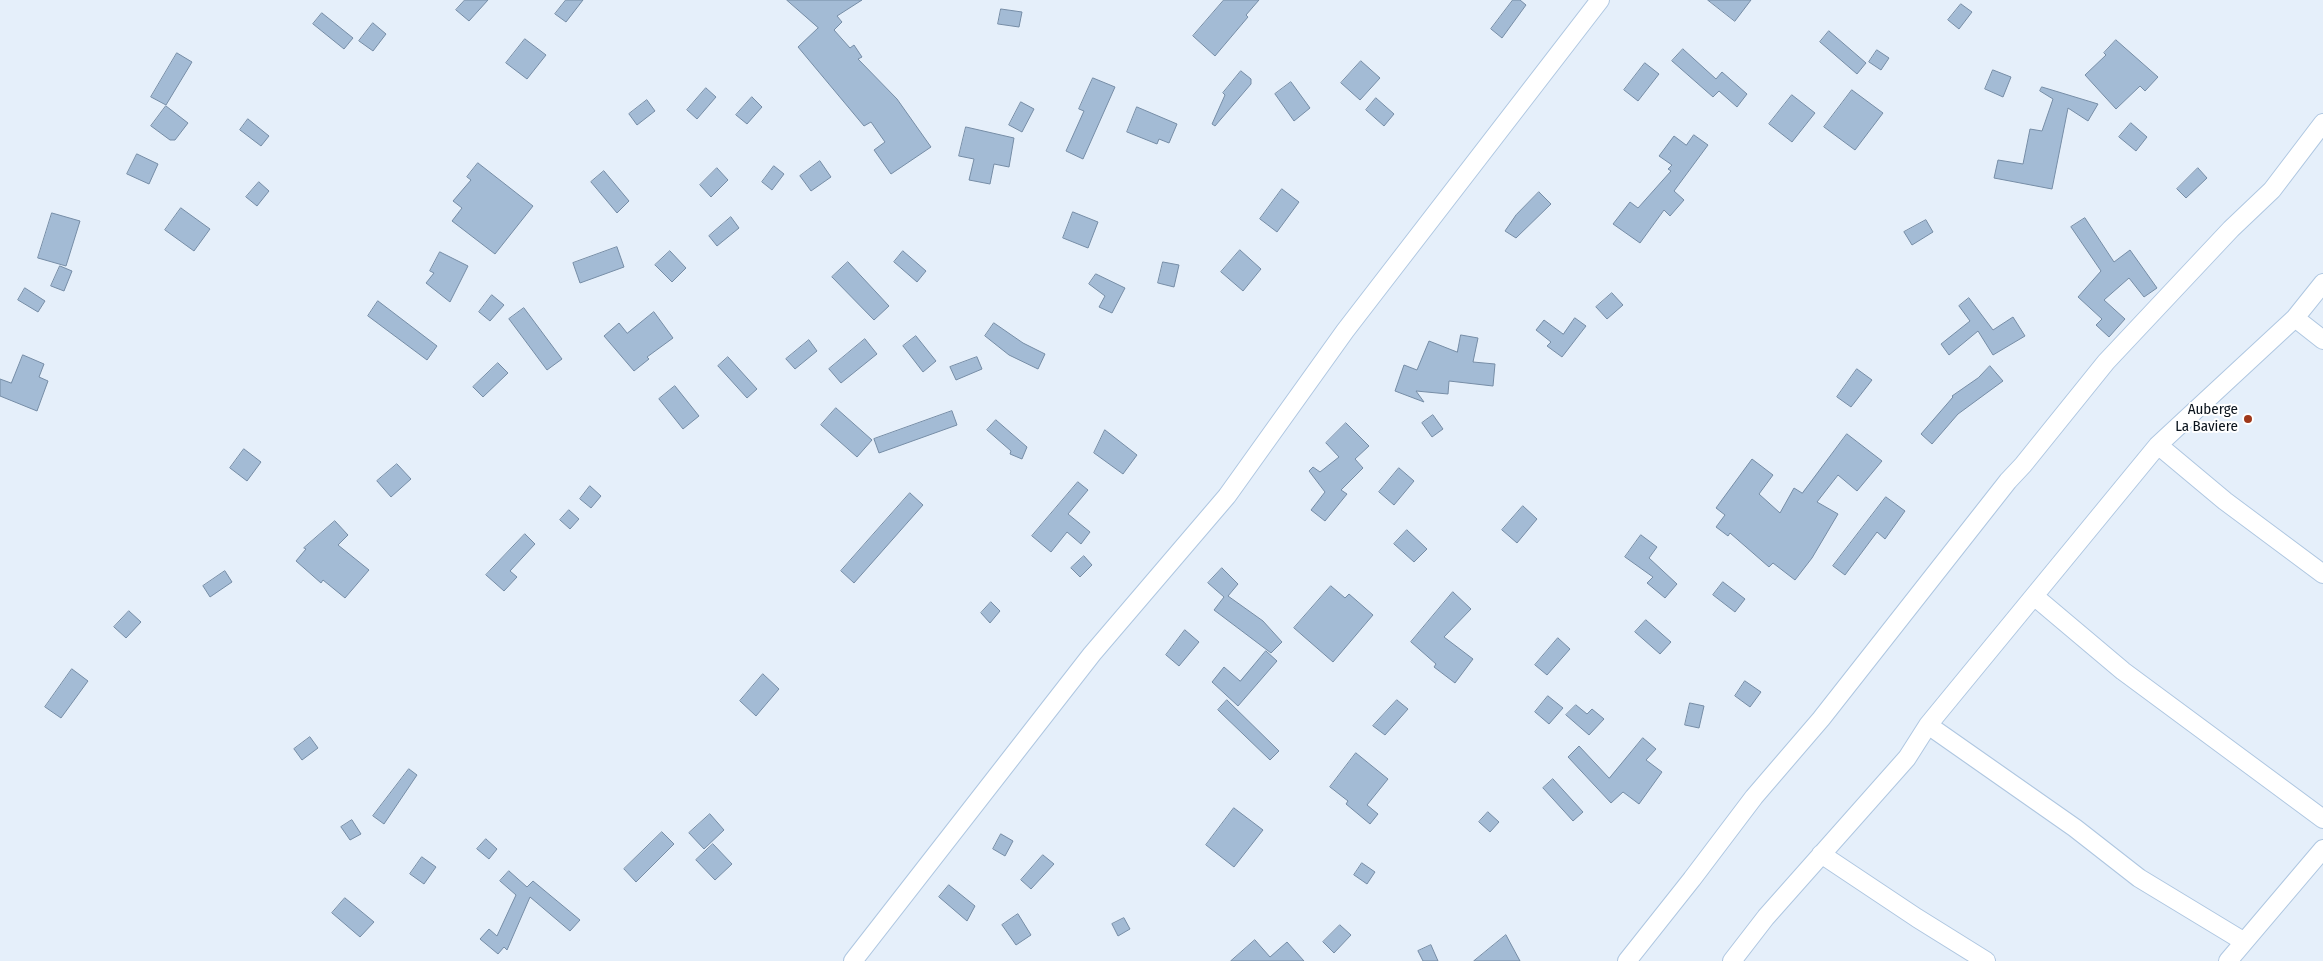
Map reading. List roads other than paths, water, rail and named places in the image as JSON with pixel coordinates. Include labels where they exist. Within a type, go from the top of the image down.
[{"type":"street","points":[[853,961],[1092,654],[1227,496],[1345,331],[1600,0]]},
{"type":"street","points":[[1626,961],[1692,879],[1754,797],[1821,719],[2002,488],[2023,465],[2106,362],[2231,229],[2272,190],[2323,123]]},
{"type":"street","points":[[1732,961],[1766,917],[1907,758],[1928,724],[2158,445],[2295,318],[2323,283]]},
{"type":"street","points":[[2295,318],[2323,340]]},
{"type":"street","points":[[2158,445],[2225,501],[2323,574]]},
{"type":"street","points":[[2034,596],[2123,671],[2323,820]]},
{"type":"street","points":[[1928,724],[2075,828],[2139,878],[2243,941]]},
{"type":"street","points":[[2228,961],[2323,848]]},
{"type":"street","points":[[1821,854],[1986,961]]},
{"type":"place","name":"Auberge La Baviere","points":[[2248,419]]}]
